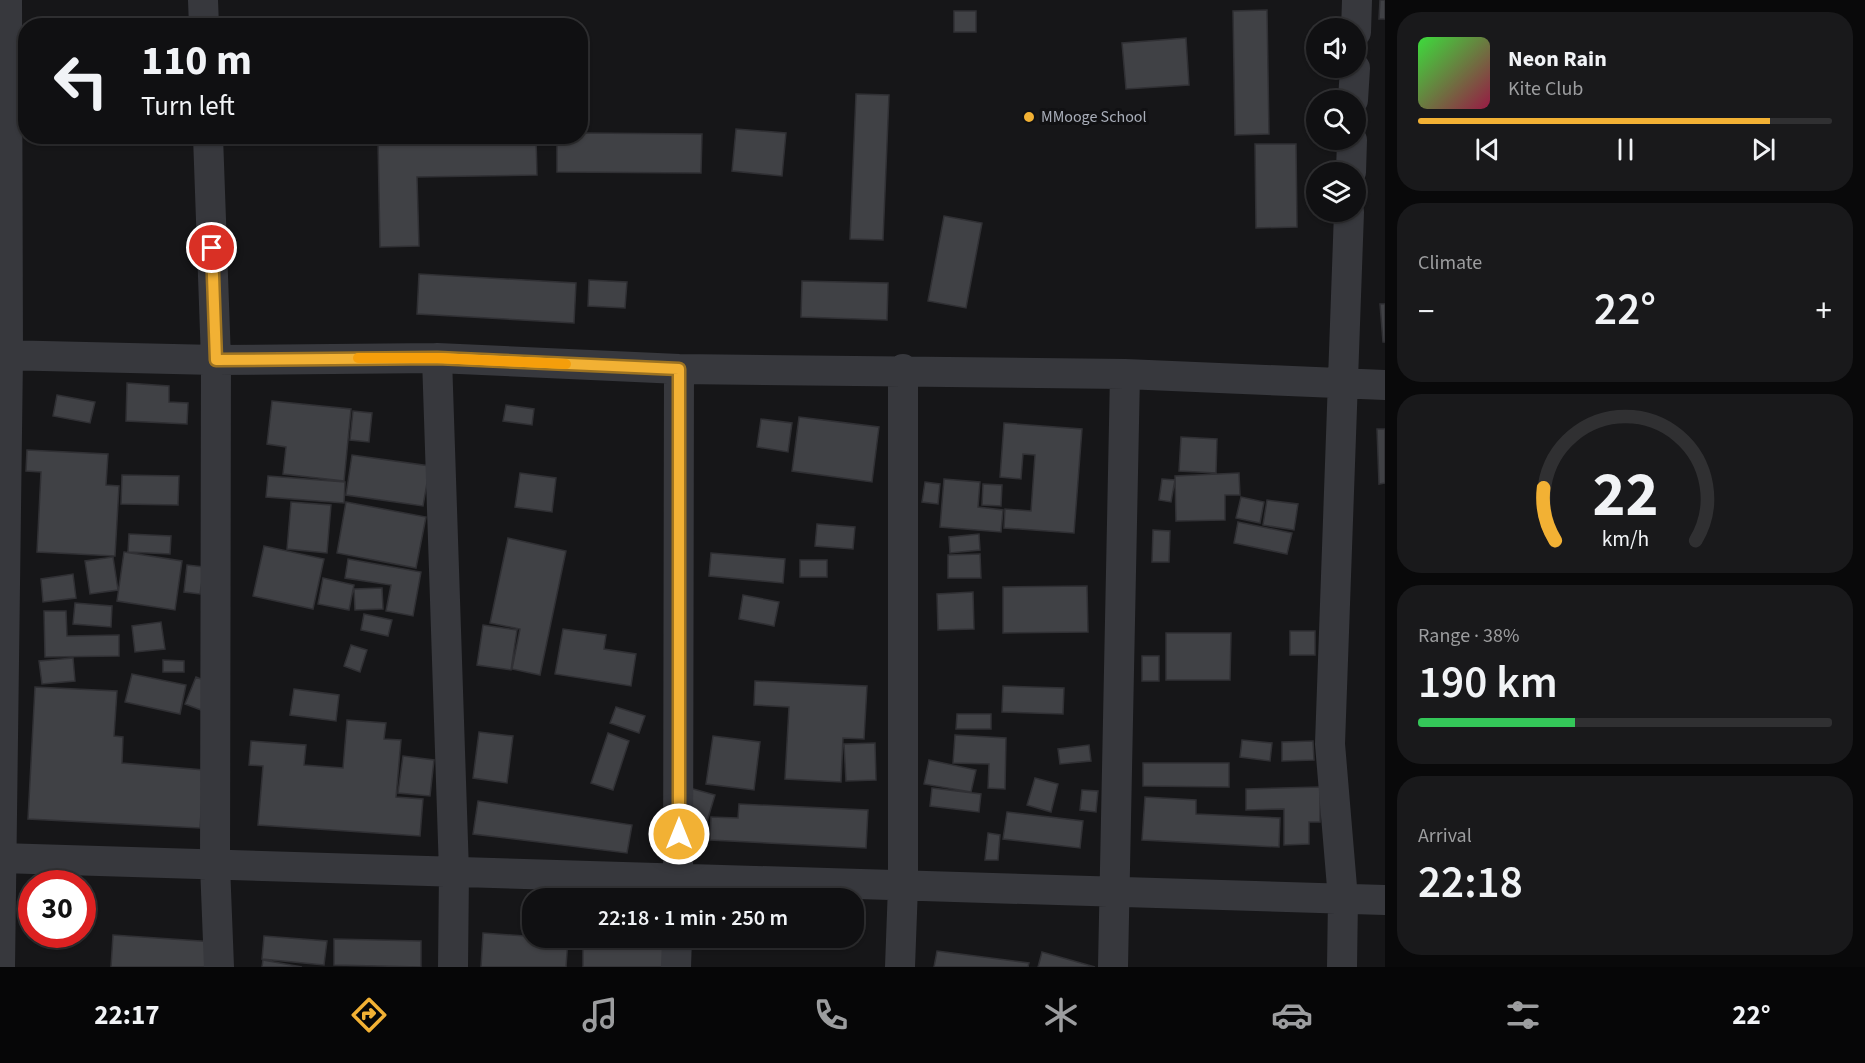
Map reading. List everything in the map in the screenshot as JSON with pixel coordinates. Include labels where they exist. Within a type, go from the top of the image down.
[{"type":"street","points":[[0,967],[7,0]]},
{"type":"street","points":[[203,0],[204,18]]},
{"type":"street","points":[[1356,0],[1356,18]]},
{"type":"street","points":[[208,144],[216,360],[215,865],[219,967]]},
{"type":"street","points":[[1342,967],[1343,899],[1330,744],[1349,222]]},
{"type":"street","points":[[4,355],[216,360],[437,358],[679,369],[903,369],[1125,374],[1343,381],[1385,385]]},
{"type":"street","points":[[437,358],[454,872],[453,967]]},
{"type":"street","points":[[679,369],[679,888]]},
{"type":"street","points":[[900,967],[903,886],[903,369]]},
{"type":"street","points":[[1113,967],[1125,374]]},
{"type":"street","points":[[1,858],[454,872],[666,888]]},
{"type":"street","points":[[754,888],[903,886],[1385,900]]},
{"type":"street","points":[[676,967],[677,948]]},
{"type":"building","points":[[1380,0],[1385,0],[1385,19],[1379,19]]},
{"type":"building","points":[[1267,10],[1269,134],[1235,135],[1233,11]]},
{"type":"building","points":[[954,11],[976,11],[976,32],[954,32]]},
{"type":"building","points":[[1186,38],[1189,85],[1126,89],[1122,43]]},
{"type":"building","points":[[856,94],[889,95],[883,240],[850,239]]},
{"type":"building","points":[[736,129],[786,133],[782,176],[732,171]]},
{"type":"building","points":[[588,133],[702,134],[701,173],[557,172],[557,144],[588,144]]},
{"type":"building","points":[[378,144],[536,144],[537,175],[417,177],[419,246],[380,247]]},
{"type":"building","points":[[1255,144],[1296,144],[1297,227],[1256,228]]},
{"type":"building","points":[[944,216],[982,223],[966,308],[928,301]]},
{"type":"building","points":[[419,274],[576,283],[574,323],[417,314]]},
{"type":"building","points":[[589,280],[627,282],[625,308],[588,306]]},
{"type":"building","points":[[802,281],[888,283],[887,320],[801,317]]},
{"type":"building","points":[[1380,304],[1385,304],[1385,342],[1383,342]]},
{"type":"building","points":[[127,383],[169,386],[169,402],[188,403],[187,424],[126,421]]},
{"type":"building","points":[[57,395],[95,402],[90,423],[53,416]]},
{"type":"building","points":[[272,401],[351,409],[344,481],[283,474],[286,447],[267,444]]},
{"type":"building","points":[[506,405],[534,409],[532,425],[503,421]]},
{"type":"building","points":[[353,411],[372,413],[369,442],[350,440]]},
{"type":"building","points":[[799,417],[879,427],[872,482],[792,471]]},
{"type":"building","points":[[761,419],[792,423],[788,452],[757,447]]},
{"type":"building","points":[[1004,423],[1082,429],[1074,533],[1004,528],[1005,509],[1031,511],[1035,455],[1023,454],[1021,479],[1000,477]]},
{"type":"building","points":[[1377,429],[1385,429],[1385,483],[1379,484]]},
{"type":"building","points":[[1181,437],[1217,439],[1216,473],[1179,471]]},
{"type":"building","points":[[27,450],[108,454],[106,485],[119,486],[115,556],[37,552],[41,472],[26,471]]},
{"type":"building","points":[[352,455],[430,466],[423,506],[346,495]]},
{"type":"building","points":[[520,473],[556,478],[552,512],[515,507]]},
{"type":"building","points":[[1239,473],[1240,495],[1225,495],[1225,520],[1176,521],[1175,476]]},
{"type":"building","points":[[122,475],[179,476],[178,505],[121,504]]},
{"type":"building","points":[[268,476],[345,482],[344,503],[266,497]]},
{"type":"building","points":[[944,479],[980,482],[978,507],[1003,510],[1001,532],[940,527]]},
{"type":"building","points":[[1162,479],[1175,480],[1171,502],[1159,500]]},
{"type":"building","points":[[925,482],[940,484],[938,504],[922,502]]},
{"type":"building","points":[[983,484],[1002,485],[1001,506],[982,505]]},
{"type":"building","points":[[1241,497],[1264,502],[1260,523],[1236,518]]},
{"type":"building","points":[[1267,500],[1298,504],[1294,530],[1263,525]]},
{"type":"building","points":[[291,502],[331,505],[327,553],[287,549]]},
{"type":"building","points":[[346,502],[426,517],[416,568],[337,553]]},
{"type":"building","points":[[1238,522],[1292,533],[1287,554],[1234,543]]},
{"type":"building","points":[[817,524],[855,527],[853,549],[815,546]]},
{"type":"building","points":[[1153,530],[1170,531],[1169,562],[1152,562]]},
{"type":"building","points":[[129,534],[171,536],[170,554],[128,552]]},
{"type":"building","points":[[979,534],[980,550],[950,553],[949,537]]},
{"type":"building","points":[[508,538],[566,551],[540,675],[512,669],[520,629],[490,623]]},
{"type":"building","points":[[264,546],[324,559],[313,609],[253,596]]},
{"type":"building","points":[[124,552],[182,561],[175,610],[117,601]]},
{"type":"building","points":[[711,553],[785,559],[783,583],[709,576]]},
{"type":"building","points":[[980,554],[981,578],[948,578],[948,555]]},
{"type":"building","points":[[113,557],[118,590],[90,594],[85,561]]},
{"type":"building","points":[[348,559],[421,572],[413,616],[386,611],[391,585],[345,578]]},
{"type":"building","points":[[800,560],[827,560],[827,577],[800,577]]},
{"type":"building","points":[[187,565],[204,567],[200,594],[184,592]]},
{"type":"building","points":[[73,574],[76,598],[43,602],[41,579]]},
{"type":"building","points":[[323,578],[354,585],[349,610],[318,604]]},
{"type":"building","points":[[1087,586],[1088,632],[1003,633],[1003,587]]},
{"type":"building","points":[[382,588],[383,609],[355,610],[354,589]]},
{"type":"building","points":[[973,592],[974,629],[938,630],[937,594]]},
{"type":"building","points":[[743,595],[779,602],[774,626],[739,619]]},
{"type":"building","points":[[75,603],[112,606],[111,627],[73,624]]},
{"type":"building","points":[[44,611],[66,611],[67,636],[119,635],[119,656],[45,657]]},
{"type":"building","points":[[364,614],[392,620],[388,636],[361,630]]},
{"type":"building","points":[[161,622],[165,649],[135,652],[132,626]]},
{"type":"building","points":[[483,625],[517,630],[511,670],[477,665]]},
{"type":"building","points":[[563,629],[606,635],[604,649],[636,654],[631,686],[555,674]]},
{"type":"building","points":[[1290,631],[1315,631],[1315,655],[1290,655]]},
{"type":"building","points":[[1166,633],[1231,633],[1230,680],[1166,680]]},
{"type":"building","points":[[351,645],[367,650],[360,672],[344,666]]},
{"type":"building","points":[[1142,656],[1159,656],[1159,681],[1142,681]]},
{"type":"building","points":[[73,658],[75,681],[42,684],[39,661]]},
{"type":"building","points":[[163,660],[184,661],[184,672],[163,672]]},
{"type":"building","points":[[132,674],[186,685],[180,714],[125,702]]},
{"type":"building","points":[[196,677],[211,683],[201,710],[185,704]]},
{"type":"building","points":[[755,681],[867,686],[864,739],[843,738],[841,782],[785,779],[789,707],[754,705]]},
{"type":"building","points":[[1003,686],[1064,688],[1063,714],[1002,712]]},
{"type":"building","points":[[35,687],[117,691],[114,736],[123,737],[122,763],[204,770],[200,828],[28,819]]},
{"type":"building","points":[[294,689],[339,695],[336,721],[290,715]]},
{"type":"building","points":[[616,707],[645,716],[639,733],[610,723]]},
{"type":"building","points":[[957,714],[991,714],[991,729],[956,729]]},
{"type":"building","points":[[347,720],[386,723],[384,739],[401,740],[396,797],[423,799],[420,836],[258,825],[263,766],[249,765],[251,741],[306,745],[304,765],[343,768]]},
{"type":"building","points":[[479,732],[513,736],[507,783],[473,778]]},
{"type":"building","points":[[608,733],[629,741],[613,790],[591,783]]},
{"type":"building","points":[[955,735],[1006,738],[1005,789],[988,788],[989,764],[953,763]]},
{"type":"building","points":[[713,736],[760,742],[754,790],[706,784]]},
{"type":"building","points":[[1242,740],[1272,743],[1270,761],[1240,757]]},
{"type":"building","points":[[1313,741],[1314,760],[1282,761],[1282,742]]},
{"type":"building","points":[[875,743],[876,780],[846,781],[844,744]]},
{"type":"building","points":[[1089,745],[1091,761],[1060,764],[1058,749]]},
{"type":"building","points":[[403,756],[434,760],[430,796],[398,793]]},
{"type":"building","points":[[929,760],[976,770],[971,792],[924,784]]},
{"type":"building","points":[[1143,763],[1229,763],[1229,787],[1143,786]]},
{"type":"building","points":[[1035,778],[1058,784],[1051,812],[1027,805]]},
{"type":"building","points":[[686,787],[715,795],[705,828],[677,820]]},
{"type":"building","points":[[1320,787],[1320,822],[1309,822],[1309,844],[1284,845],[1284,809],[1246,810],[1246,789]]},
{"type":"building","points":[[932,788],[981,794],[979,812],[930,806]]},
{"type":"building","points":[[1082,790],[1098,791],[1096,812],[1080,810]]},
{"type":"building","points":[[1145,797],[1196,800],[1196,814],[1280,818],[1279,847],[1142,840]]},
{"type":"building","points":[[478,801],[632,825],[627,853],[473,834]]},
{"type":"building","points":[[739,804],[868,810],[866,848],[710,840],[711,817],[738,818]]},
{"type":"building","points":[[1007,812],[1083,821],[1080,848],[1003,839]]},
{"type":"building","points":[[988,833],[1000,835],[998,860],[985,860]]},
{"type":"building","points":[[483,933],[522,936],[522,948],[567,948],[566,967],[481,967]]},
{"type":"building","points":[[113,935],[215,942],[214,967],[111,967]]},
{"type":"building","points":[[264,936],[327,941],[324,965],[262,959]]},
{"type":"building","points":[[334,939],[421,941],[421,967],[334,965]]},
{"type":"building","points":[[583,948],[673,948],[673,967],[583,967]]},
{"type":"building","points":[[937,951],[1029,963],[1028,967],[934,967]]},
{"type":"building","points":[[1042,952],[1095,967],[1038,967]]},
{"type":"building","points":[[263,960],[302,967],[262,967]]},
{"type":"slow traffic","points":[[358,358],[437,358],[566,364]]},
{"type":"place","name":"MMooge School","points":[[1029,117]]},
{"type":"route","points":[[212,248],[216,360],[437,358],[679,369],[679,834]]}]
